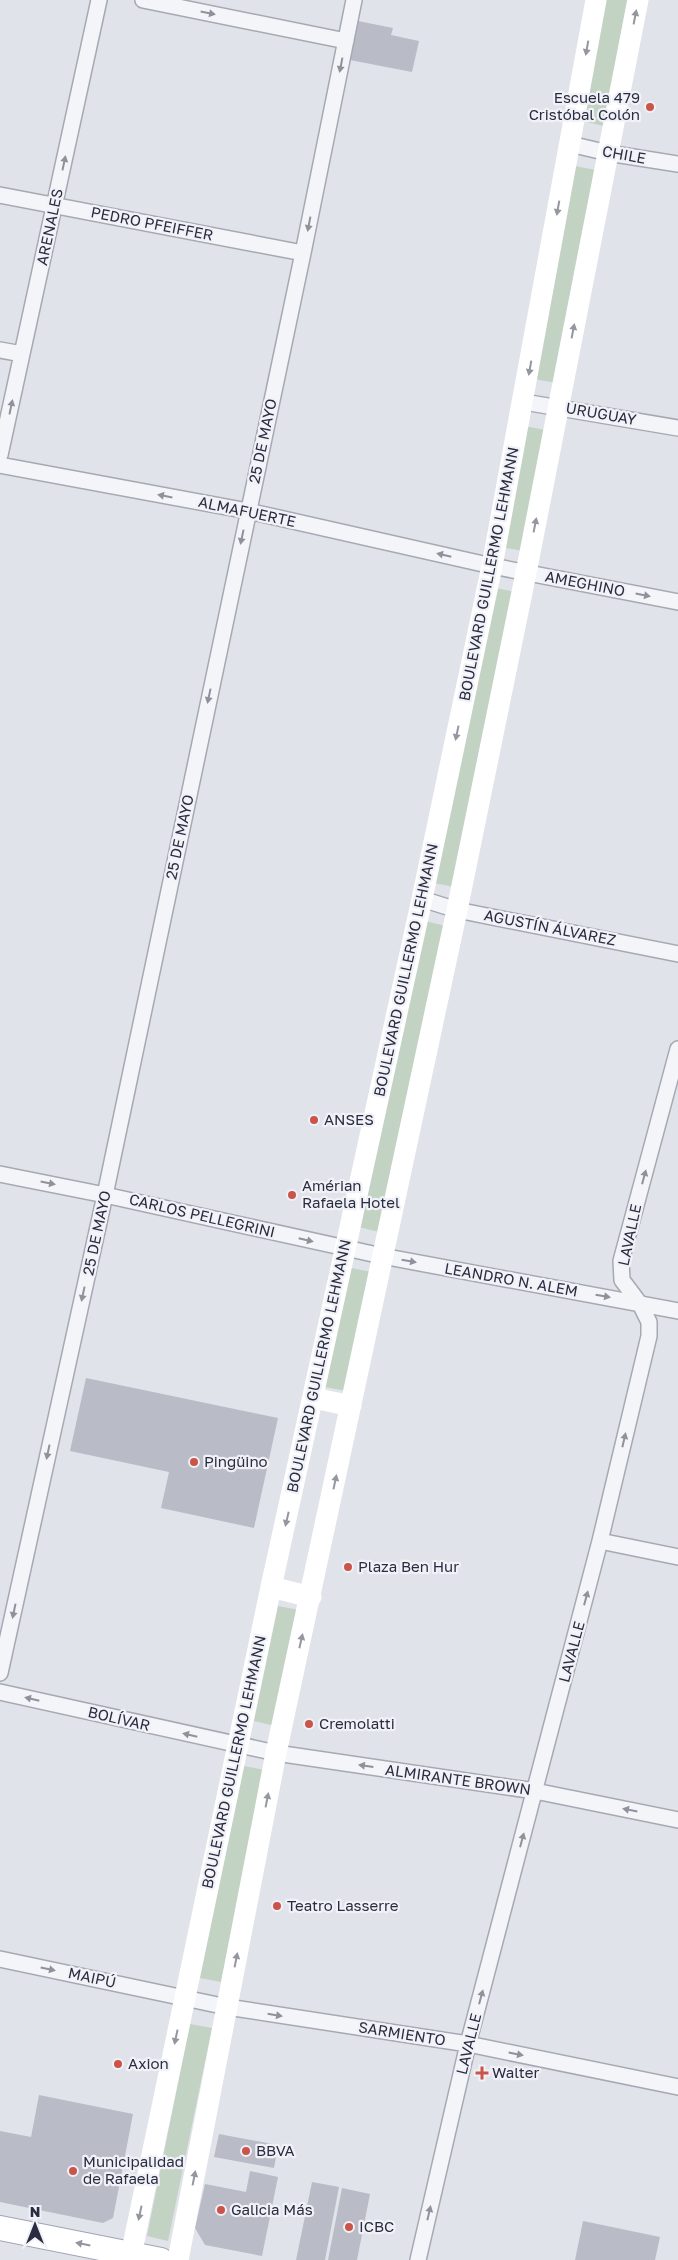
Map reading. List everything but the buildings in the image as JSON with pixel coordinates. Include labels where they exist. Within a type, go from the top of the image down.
[{"type":"main road","name":"BOULEVARD GUILLERMO LEHMANN","points":[[130,2257],[271,1587],[314,1398],[344,1248],[422,899],[492,566],[524,402],[596,0]]},
{"type":"main road","points":[[178,2260],[276,1753],[457,910],[526,573],[638,0]]},
{"type":"main road","points":[[314,1398],[351,1406]]},
{"type":"main road","points":[[271,1587],[311,1597]]},
{"type":"main road","points":[[0,2228],[130,2257],[161,2260]]},
{"type":"street","name":"ARENALES","points":[[0,455],[99,0]]},
{"type":"street","points":[[144,0],[346,41]]},
{"type":"street","name":"25 DE MAYO","points":[[0,1673],[105,1195],[303,253],[354,0]]},
{"type":"street","name":"CHILE","points":[[570,144],[608,153],[678,164]]},
{"type":"street","name":"PEDRO PFEIFFER","points":[[0,195],[303,253]]},
{"type":"street","points":[[0,350],[22,354]]},
{"type":"street","name":"URUGUAY","points":[[524,402],[678,428]]},
{"type":"street","name":"ALMAFUERTE","points":[[0,465],[248,511],[492,566]]},
{"type":"street","name":"AMEGHINO","points":[[492,566],[678,602]]},
{"type":"street","name":"AGUSTÍN ÁLVAREZ","points":[[422,899],[457,910],[678,954]]},
{"type":"street","name":"LAVALLE","points":[[418,2260],[468,2044],[600,1541],[649,1336],[649,1322],[640,1304],[622,1280],[621,1261],[678,1049]]},
{"type":"street","name":"CARLOS PELLEGRINI","points":[[0,1174],[105,1195],[344,1248]]},
{"type":"street","name":"LEANDRO N. ALEM","points":[[344,1248],[678,1311]]},
{"type":"street","points":[[600,1541],[678,1557]]},
{"type":"street","name":"BOLÍVAR","points":[[0,1692],[238,1746]]},
{"type":"street","name":"ALMIRANTE BROWN","points":[[238,1746],[535,1791],[678,1820]]},
{"type":"street","name":"MAIPÚ","points":[[0,1959],[185,1998]]},
{"type":"street","name":"SARMIENTO","points":[[185,1998],[227,2007],[468,2044],[678,2087]]},
{"type":"green space","points":[[605,0],[627,0],[604,126],[582,121]]},
{"type":"green space","points":[[575,166],[596,170],[556,383],[534,379]]},
{"type":"green space","points":[[524,426],[546,430],[523,551],[501,547]]},
{"type":"green space","points":[[495,588],[516,592],[455,887],[433,883]]},
{"type":"green space","points":[[425,921],[446,926],[380,1232],[358,1227]]},
{"type":"green space","points":[[351,1268],[372,1272],[346,1391],[325,1387]]},
{"type":"green space","points":[[278,1606],[299,1610],[275,1726],[254,1721]]},
{"type":"green space","points":[[244,1766],[265,1770],[221,1982],[200,1978]]},
{"type":"green space","points":[[190,2024],[212,2028],[168,2241],[147,2236]]},
{"type":"place","name":"Escuela 479 Cristóbal Colón","points":[[650,107]]},
{"type":"place","name":"ANSES","points":[[314,1120]]},
{"type":"place","name":"Amérian Rafaela Hotel","points":[[292,1195]]},
{"type":"place","name":"Pingüino","points":[[194,1462]]},
{"type":"place","name":"Plaza Ben Hur","points":[[348,1567]]},
{"type":"place","name":"Cremolatti","points":[[309,1724]]},
{"type":"place","name":"Teatro Lasserre","points":[[277,1906]]},
{"type":"place","name":"Axion","points":[[118,2064]]},
{"type":"place","name":"Walter","points":[[482,2073]]},
{"type":"place","name":"BBVA","points":[[246,2151]]},
{"type":"place","name":"Municipalidad de Rafaela","points":[[73,2171]]},
{"type":"place","name":"Galicia Más","points":[[221,2210]]},
{"type":"place","name":"ICBC","points":[[349,2227]]}]
